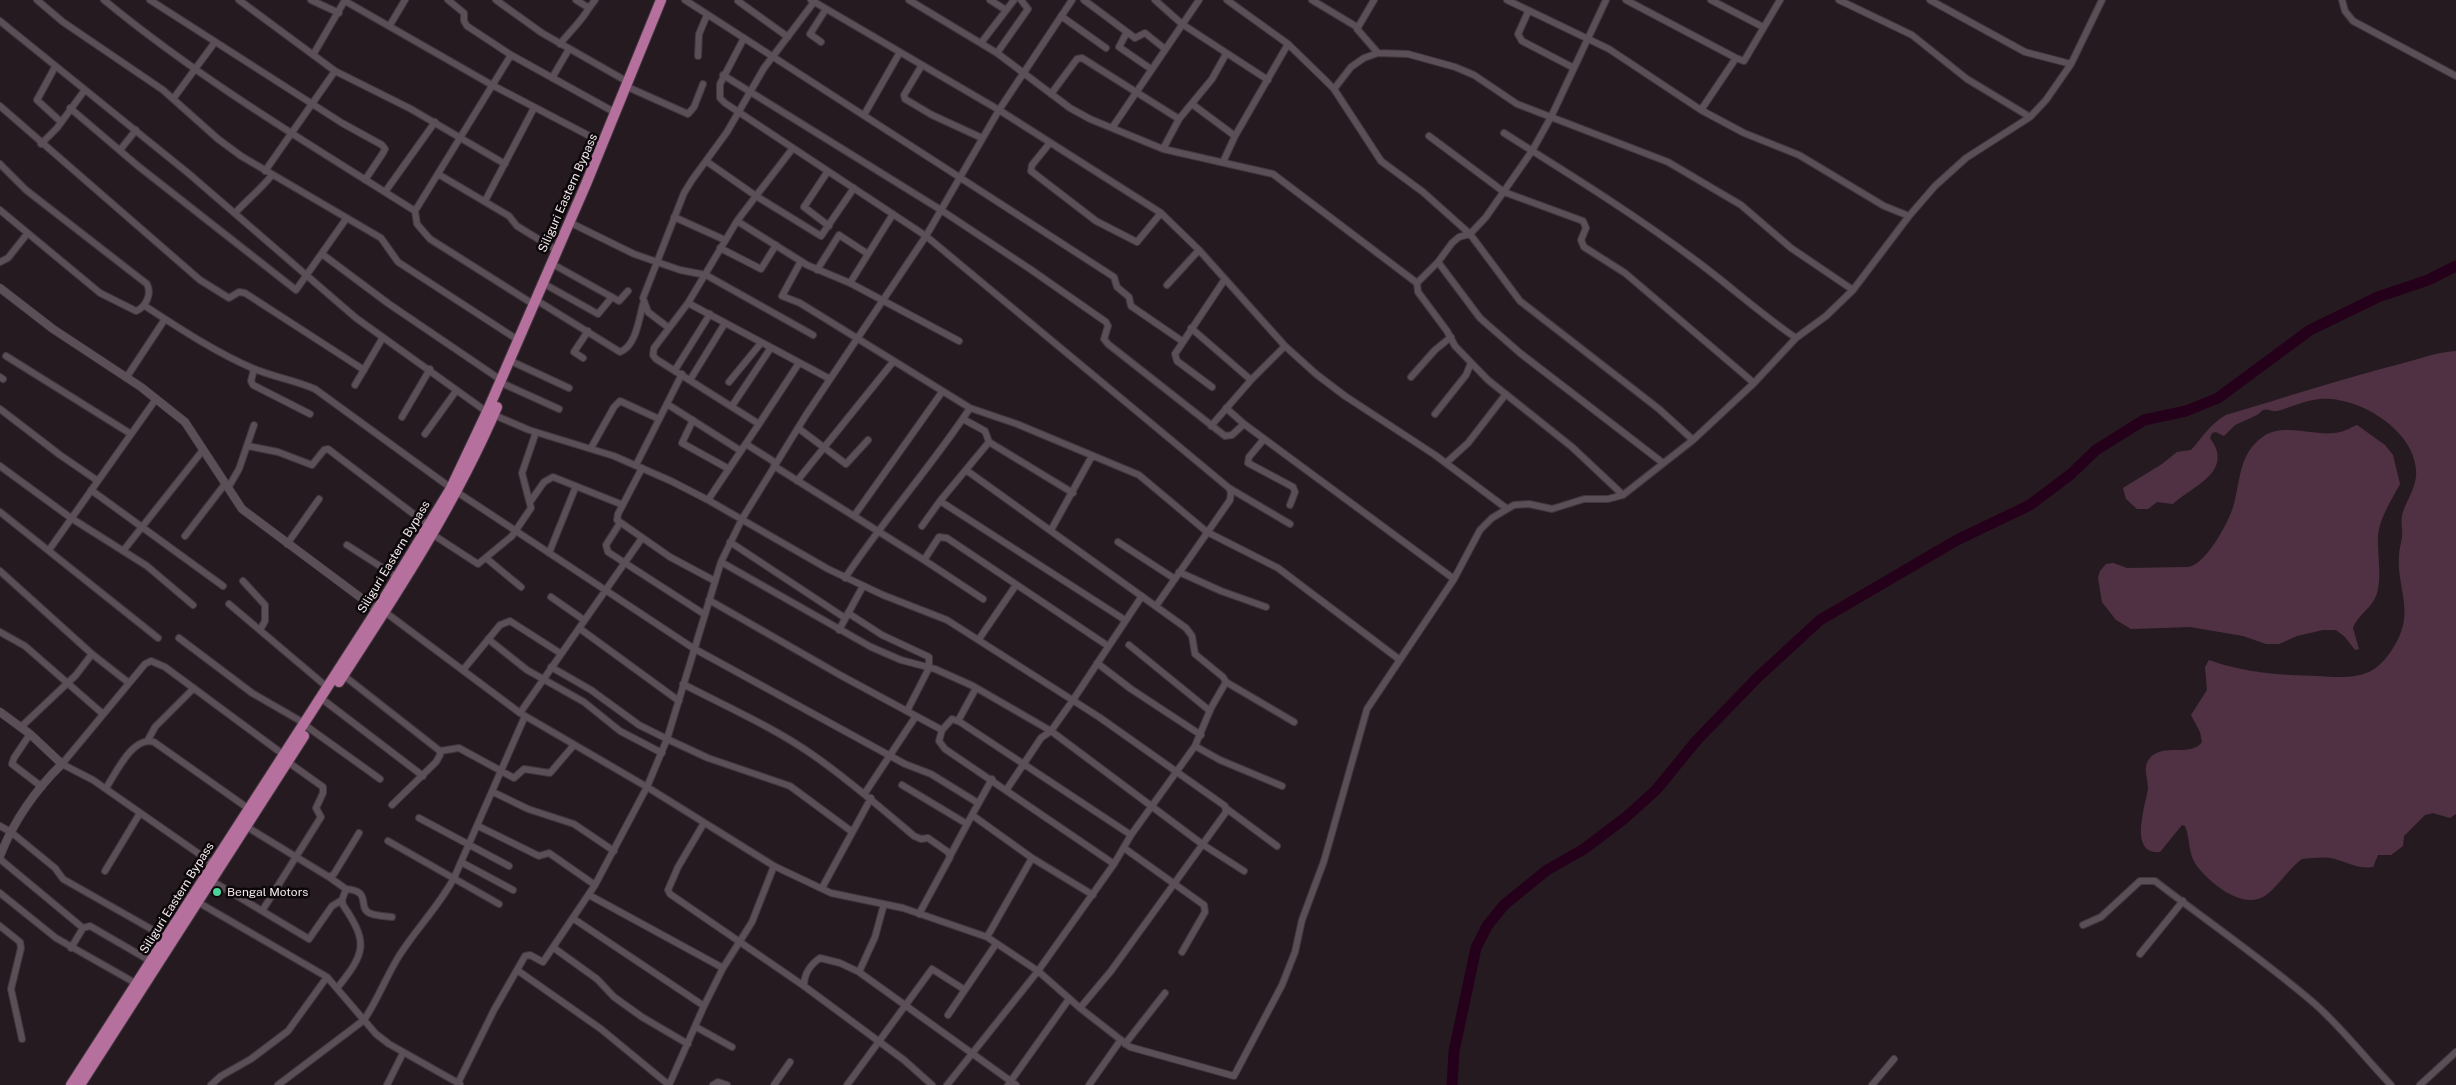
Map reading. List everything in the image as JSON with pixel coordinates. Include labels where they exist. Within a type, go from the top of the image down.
[{"type":"main road","name":"Siliguri Eastern Bypass","points":[[504,382],[516,363],[556,250],[616,113],[630,86],[661,0]]},
{"type":"main road","name":"Siliguri Eastern Bypass","points":[[306,726],[326,702],[344,675],[454,490],[504,382],[518,340],[548,286],[667,0]]},
{"type":"main road","name":"Siliguri Eastern Bypass","points":[[80,1082],[195,900],[247,827],[327,687],[381,612],[397,577],[430,530]]},
{"type":"main road","name":"Siliguri Eastern Bypass","points":[[80,1082],[137,984],[167,938],[195,900],[212,881],[217,867],[249,809],[286,758]]},
{"type":"street","points":[[37,0],[64,22],[143,75],[173,98],[218,139],[265,171],[381,238],[398,262],[518,340]]},
{"type":"street","points":[[104,0],[194,69],[415,211]]},
{"type":"street","points":[[150,0],[312,104],[382,145],[385,149],[366,180]]},
{"type":"street","points":[[239,0],[335,70],[434,122],[505,164]]},
{"type":"street","points":[[311,0],[339,14]]},
{"type":"street","points":[[313,55],[339,14],[345,0],[492,85],[603,143]]},
{"type":"street","points":[[390,25],[405,0]]},
{"type":"street","points":[[448,0],[464,13],[464,22],[467,26],[510,55],[616,113]]},
{"type":"street","points":[[496,0],[560,44],[630,86],[688,114],[694,107],[703,84]]},
{"type":"street","points":[[576,0],[589,8]]},
{"type":"street","points":[[560,44],[572,28],[581,22],[595,0]]},
{"type":"street","points":[[685,0],[1114,277],[1117,287],[1131,300],[1131,306],[1182,341]]},
{"type":"street","points":[[909,0],[997,53],[1051,94],[1090,120],[1163,149],[1267,172],[1278,177],[1417,283],[1418,292],[1451,337],[1455,346],[1506,394],[1572,447],[1623,495]]},
{"type":"street","points":[[990,0],[1006,10]]},
{"type":"street","points":[[980,43],[1014,0]]},
{"type":"street","points":[[997,53],[1028,10],[1021,0]]},
{"type":"street","points":[[339,989],[376,1034],[403,1053],[459,1084],[478,1041],[525,956],[530,955],[543,962],[554,948],[595,885],[647,787],[667,739],[721,562],[742,519],[881,300],[926,236],[1022,72],[1072,0]]},
{"type":"street","points":[[1084,0],[1136,38],[1145,33],[1165,49]]},
{"type":"street","points":[[1155,0],[1182,24],[1268,80]]},
{"type":"street","points":[[1112,128],[1199,0]]},
{"type":"street","points":[[1227,0],[1288,44],[1334,88],[1381,161],[1423,192],[1470,234],[1520,301],[1659,409],[1693,440]]},
{"type":"street","points":[[1312,0],[1357,27],[1359,33],[1378,53]]},
{"type":"street","points":[[1357,27],[1374,0]]},
{"type":"street","points":[[1507,0],[1528,12],[1609,49],[1701,110],[1744,133],[1799,155],[1884,206],[1909,216]]},
{"type":"street","points":[[1417,283],[1438,262],[1452,243],[1470,234],[1486,217],[1532,151],[1551,117],[1606,0]]},
{"type":"street","points":[[1626,0],[1744,61],[1780,0]]},
{"type":"street","points":[[1711,0],[1764,27]]},
{"type":"street","points":[[1839,0],[1912,35],[1967,79],[2030,117]]},
{"type":"street","points":[[1930,0],[2025,52],[2071,64]]},
{"type":"street","points":[[0,288],[53,329],[156,399],[185,422],[242,509],[287,544],[522,714],[647,787],[774,866],[839,894],[903,908],[987,937],[1038,971],[1122,1042],[1143,1053],[1234,1076],[1282,985],[1295,952],[1302,920],[1324,861],[1367,709],[1454,579],[1480,530],[1506,508],[1514,505],[1529,504],[1552,510],[1584,498],[1608,498],[1623,495],[1693,440],[1754,383],[1796,338],[1826,316],[1853,290],[1909,216],[1935,186],[1966,158],[2030,117],[2046,100],[2071,64],[2102,0]]},
{"type":"street","points":[[2342,0],[2345,10],[2353,21],[2456,76]]},
{"type":"street","points":[[738,1],[788,37]]},
{"type":"street","points":[[510,55],[415,211],[417,224],[430,239],[537,304],[588,331],[615,350],[625,350],[632,339],[643,304],[643,293],[674,217],[692,180],[740,111],[749,92],[773,56],[813,1],[999,110],[1161,213],[1199,250],[1285,346],[1345,396],[1446,463],[1506,508]]},
{"type":"street","points":[[821,42],[810,34],[826,9]]},
{"type":"street","points":[[1528,12],[1518,34],[1522,41],[1574,68]]},
{"type":"street","points":[[698,56],[699,34],[707,15]]},
{"type":"street","points":[[1061,16],[1106,48]]},
{"type":"street","points":[[0,21],[136,130],[382,338],[490,414],[536,432],[591,448],[639,467],[708,500],[845,578],[948,620],[1073,700],[1176,770],[1277,846]]},
{"type":"street","points":[[1127,32],[1119,47],[1151,69]]},
{"type":"street","points":[[744,38],[720,84],[720,98],[926,236],[1229,488],[1290,524]]},
{"type":"street","points":[[173,98],[215,42]]},
{"type":"street","points":[[1223,162],[1235,136],[1288,44]]},
{"type":"street","points":[[552,78],[569,49]]},
{"type":"street","points":[[864,114],[900,52]]},
{"type":"street","points":[[1334,88],[1351,67],[1364,58],[1378,53],[1408,54],[1474,74],[1516,104],[1668,162],[1723,193],[1741,205],[1791,248],[1853,290]]},
{"type":"street","points":[[1163,149],[1179,119],[1212,79],[1226,54]]},
{"type":"street","points":[[1051,94],[1080,58],[1179,119]]},
{"type":"street","points":[[1701,110],[1736,58]]},
{"type":"street","points":[[922,65],[904,95],[905,99],[932,116],[982,138]]},
{"type":"street","points":[[55,67],[37,100],[61,122]]},
{"type":"street","points":[[265,171],[335,70]]},
{"type":"street","points":[[724,75],[941,210],[1102,320],[1108,326],[1104,339],[1108,344],[1211,426],[1228,437],[1244,424]]},
{"type":"street","points":[[42,144],[84,90]]},
{"type":"street","points":[[1192,104],[1235,136]]},
{"type":"street","points":[[0,106],[200,280],[230,298],[239,292],[245,293],[364,370]]},
{"type":"street","points":[[70,108],[296,290],[346,219]]},
{"type":"street","points":[[485,201],[534,108]]},
{"type":"street","points":[[385,192],[434,122]]},
{"type":"street","points":[[120,150],[136,130]]},
{"type":"street","points":[[1504,133],[1610,200],[1685,252],[1765,318],[1796,338]]},
{"type":"street","points":[[1429,136],[1504,192],[1583,221],[1586,228],[1581,240],[1584,247],[1625,273],[1754,383]]},
{"type":"street","points":[[1050,144],[1032,165],[1031,171],[1096,221],[1137,242],[1161,213]]},
{"type":"street","points":[[759,424],[656,359],[652,352],[706,276],[720,248],[737,221],[793,148]]},
{"type":"street","points":[[706,161],[817,236],[824,234],[854,188]]},
{"type":"street","points":[[0,164],[33,195],[147,284],[149,292],[145,306],[140,310],[131,310],[100,293],[0,210]]},
{"type":"street","points":[[828,171],[804,207],[829,226]]},
{"type":"street","points":[[438,174],[509,216],[517,226],[556,250]]},
{"type":"street","points":[[235,213],[252,194],[261,189],[272,175]]},
{"type":"street","points":[[850,282],[893,214]]},
{"type":"street","points":[[674,217],[726,240]]},
{"type":"street","points":[[737,221],[817,270],[850,282],[959,341]]},
{"type":"street","points":[[574,225],[608,242],[656,262],[706,276],[813,335]]},
{"type":"street","points":[[0,262],[8,258],[27,234]]},
{"type":"street","points":[[817,270],[839,235],[868,254]]},
{"type":"street","points":[[720,248],[761,269],[776,245]]},
{"type":"street","points":[[1167,285],[1199,250]]},
{"type":"street","points":[[322,254],[389,304],[504,382],[559,409]]},
{"type":"street","points":[[801,261],[782,296],[800,303],[970,408],[1017,424],[1139,475],[1206,532],[1278,568],[1400,660]]},
{"type":"street","points":[[1438,262],[1480,318],[1520,353],[1663,463]]},
{"type":"street","points":[[556,266],[619,301],[628,291]]},
{"type":"street","points":[[1212,387],[1174,358],[1182,341],[1225,279]]},
{"type":"street","points":[[548,286],[598,314],[612,298]]},
{"type":"street","points":[[688,303],[770,349],[830,379]]},
{"type":"street","points":[[643,304],[648,312],[669,328]]},
{"type":"street","points":[[145,306],[254,369],[294,380],[315,389],[454,490],[694,648],[890,756],[913,768],[931,774],[978,803]]},
{"type":"street","points":[[675,370],[710,314]]},
{"type":"street","points":[[126,378],[165,319]]},
{"type":"street","points":[[690,380],[725,323]]},
{"type":"street","points":[[1191,328],[1251,380]]},
{"type":"street","points":[[583,358],[574,352],[588,331]]},
{"type":"street","points":[[1411,378],[1435,350],[1451,337]]},
{"type":"street","points":[[355,385],[382,338]]},
{"type":"street","points":[[729,382],[761,343]]},
{"type":"street","points":[[1211,426],[1251,380],[1285,346]]},
{"type":"street","points":[[732,406],[770,349]]},
{"type":"street","points":[[6,356],[131,434]]},
{"type":"street","points":[[797,480],[893,362]]},
{"type":"street","points":[[516,363],[569,388]]},
{"type":"street","points":[[708,500],[799,363]]},
{"type":"street","points":[[1435,414],[1466,375],[1472,363]]},
{"type":"street","points":[[254,369],[251,381],[253,385],[310,414]]},
{"type":"street","points":[[402,418],[430,370]]},
{"type":"street","points":[[682,374],[617,517],[620,523],[670,557],[715,582]]},
{"type":"street","points":[[425,434],[456,391]]},
{"type":"street","points":[[854,516],[942,392]]},
{"type":"street","points":[[1446,463],[1468,443],[1506,394]]},
{"type":"street","points":[[49,550],[156,399]]},
{"type":"street","points":[[591,448],[614,407],[620,401],[660,420]]},
{"type":"street","points":[[667,404],[741,451]]},
{"type":"street","points":[[0,408],[60,455],[98,481]]},
{"type":"street","points":[[845,578],[877,531],[896,509],[970,408]]},
{"type":"street","points":[[1226,408],[1244,424],[1454,579]]},
{"type":"street","points":[[963,419],[985,431],[990,442],[1073,493]]},
{"type":"street","points":[[693,420],[682,443],[729,468]]},
{"type":"street","points":[[185,536],[240,469],[254,425]]},
{"type":"street","points":[[798,428],[846,464],[868,440]]},
{"type":"street","points":[[248,446],[278,452],[312,465],[324,450],[328,449],[430,530],[475,564],[478,564],[515,531],[530,511],[530,502],[522,473],[536,432]]},
{"type":"street","points":[[1264,439],[1249,457],[1248,463],[1293,487],[1295,492],[1290,505]]},
{"type":"street","points":[[922,526],[940,501],[990,442]]},
{"type":"street","points":[[746,444],[797,480],[983,599]]},
{"type":"street","points":[[123,551],[203,450]]},
{"type":"street","points":[[1051,530],[1092,456]]},
{"type":"street","points":[[0,466],[71,518],[166,581],[193,605]]},
{"type":"street","points":[[966,470],[1190,632],[1195,654],[1223,677],[1226,682],[1294,722]]},
{"type":"street","points":[[530,502],[548,478],[557,477],[623,505]]},
{"type":"street","points":[[549,553],[576,486]]},
{"type":"street","points":[[1156,606],[1230,500],[1231,492],[1229,488]]},
{"type":"street","points":[[90,490],[223,586]]},
{"type":"street","points":[[287,544],[320,500]]},
{"type":"street","points":[[940,501],[1125,620]]},
{"type":"street","points":[[0,512],[158,638]]},
{"type":"street","points":[[620,523],[605,549],[704,614]]},
{"type":"street","points":[[924,560],[939,537],[942,536],[1108,646]]},
{"type":"street","points":[[278,1085],[364,1020],[399,956],[445,895],[454,878],[493,792],[522,714],[560,652],[642,538]]},
{"type":"street","points":[[730,542],[847,616],[882,635],[927,655],[929,668],[907,711]]},
{"type":"street","points":[[1118,542],[1175,579]]},
{"type":"street","points":[[347,545],[397,577]]},
{"type":"street","points":[[486,558],[521,587]]},
{"type":"street","points":[[721,562],[839,630],[901,660],[929,668],[976,688],[1051,731],[1202,844],[1244,872]]},
{"type":"street","points":[[0,571],[92,654],[129,683]]},
{"type":"street","points":[[1179,572],[1221,591],[1266,607]]},
{"type":"street","points":[[244,581],[265,605],[265,621],[260,630]]},
{"type":"street","points":[[979,639],[1016,585]]},
{"type":"street","points":[[839,630],[863,586]]},
{"type":"street","points":[[1007,789],[1041,738],[1051,731],[1073,700],[1142,596]]},
{"type":"street","points":[[551,597],[584,620]]},
{"type":"street","points":[[709,600],[942,730]]},
{"type":"street","points":[[229,604],[327,687]]},
{"type":"street","points":[[463,670],[500,625],[510,621],[560,652]]},
{"type":"street","points":[[579,628],[679,701]]},
{"type":"street","points":[[0,632],[25,646],[103,714]]},
{"type":"street","points":[[179,638],[252,693],[306,726],[380,779]]},
{"type":"street","points":[[488,639],[513,660],[584,702],[620,730],[662,753]]},
{"type":"street","points":[[1129,644],[1210,711]]},
{"type":"street","points":[[21,727],[67,683],[92,654]]},
{"type":"street","points":[[84,928],[0,858],[11,832],[42,787],[145,664],[151,661],[165,667],[194,688],[324,789],[316,808],[320,820],[262,911]]},
{"type":"street","points":[[1097,663],[1201,735]]},
{"type":"street","points":[[551,667],[590,690],[639,725],[667,739],[708,758],[790,786],[851,830]]},
{"type":"street","points":[[344,675],[440,751],[459,748],[511,778],[524,769],[550,773],[574,745]]},
{"type":"street","points":[[947,1085],[1038,971],[1093,895],[1131,835],[1201,735],[1210,711],[1226,682]]},
{"type":"street","points":[[683,684],[778,733],[812,754],[868,796],[914,836],[921,839],[930,839],[948,852],[950,856]]},
{"type":"street","points":[[148,740],[155,727],[194,688]]},
{"type":"street","points":[[958,721],[976,688]]},
{"type":"street","points":[[326,702],[422,776]]},
{"type":"street","points":[[0,712],[30,734],[62,764],[106,788],[217,867]]},
{"type":"street","points":[[822,888],[868,796],[890,756],[916,716]]},
{"type":"street","points":[[1114,864],[941,745],[939,741],[942,730],[952,720],[958,721],[1131,835]]},
{"type":"street","points":[[30,734],[12,764],[42,787]]},
{"type":"street","points":[[106,788],[134,749],[142,741],[148,740],[201,773],[249,809]]},
{"type":"street","points":[[1194,746],[1220,760],[1282,786]]},
{"type":"street","points":[[392,805],[439,758],[440,751]]},
{"type":"street","points":[[919,914],[992,779]]},
{"type":"street","points":[[902,785],[967,824]]},
{"type":"street","points":[[493,792],[522,807],[574,824],[614,851]]},
{"type":"street","points":[[1080,1008],[1111,970],[1227,809]]},
{"type":"street","points":[[105,871],[140,813]]},
{"type":"street","points":[[972,815],[1032,858],[1093,895]]},
{"type":"street","points":[[420,818],[509,866]]},
{"type":"street","points":[[704,823],[678,867],[668,890],[672,896],[741,941],[804,986],[881,1042],[932,1085]]},
{"type":"street","points":[[0,826],[11,832],[55,868],[63,879],[167,938]]},
{"type":"street","points":[[478,826],[539,856],[549,853],[595,885]]},
{"type":"street","points":[[247,827],[329,877],[346,890],[363,894],[365,908],[371,914],[392,916]]},
{"type":"street","points":[[329,877],[334,874],[359,833]]},
{"type":"street","points":[[388,841],[499,904]]},
{"type":"street","points":[[1124,848],[1200,902],[1205,908],[1182,952]]},
{"type":"street","points":[[987,937],[1032,858]]},
{"type":"street","points":[[461,862],[513,890]]},
{"type":"street","points":[[517,970],[601,1029],[669,1085],[723,968],[752,922],[774,866]]},
{"type":"street","points":[[2083,925],[2101,917],[2140,881],[2146,879],[2155,881],[2316,1005],[2391,1085]]},
{"type":"street","points":[[212,881],[309,939],[332,906],[342,900],[346,890]]},
{"type":"street","points":[[0,892],[56,938],[137,984]]},
{"type":"street","points":[[589,895],[723,968]]},
{"type":"street","points":[[195,900],[327,977],[352,1005]]},
{"type":"street","points":[[339,989],[360,956],[361,946],[359,936],[342,900]]},
{"type":"street","points":[[2140,954],[2183,901]]},
{"type":"street","points":[[859,972],[875,938],[884,904]]},
{"type":"street","points":[[574,919],[704,1006]]},
{"type":"street","points":[[0,926],[20,942],[21,948],[11,989],[22,1039]]},
{"type":"street","points":[[71,948],[84,928],[90,926],[152,962]]},
{"type":"street","points":[[948,1015],[996,944]]},
{"type":"street","points":[[554,948],[597,979],[614,997],[642,1017],[688,1044]]},
{"type":"street","points":[[804,986],[804,977],[812,964],[820,958],[840,963],[859,972],[1011,1084],[1069,999]]},
{"type":"street","points":[[847,1085],[881,1042],[932,969],[964,990]]},
{"type":"street","points":[[211,1085],[221,1076],[251,1059],[288,1031],[327,977]]},
{"type":"street","points":[[1089,1085],[1122,1042],[1165,993]]},
{"type":"street","points":[[696,1027],[732,1047]]},
{"type":"street","points":[[2420,1085],[2456,1052]]},
{"type":"street","points":[[387,1085],[403,1053]]},
{"type":"street","points":[[1872,1085],[1894,1060]]},
{"type":"street","points":[[774,1085],[790,1062]]},
{"type":"street","points":[[713,1085],[718,1082],[727,1085]]},
{"type":"shaded area","points":[[2456,351],[2456,814],[2450,818],[2433,813],[2425,815],[2404,836],[2403,846],[2391,855],[2378,855],[2373,867],[2360,867],[2329,858],[2302,859],[2273,890],[2263,897],[2254,900],[2235,896],[2207,878],[2195,863],[2191,854],[2185,826],[2182,825],[2160,852],[2150,851],[2144,845],[2141,837],[2141,826],[2148,788],[2146,765],[2156,753],[2169,750],[2191,749],[2197,747],[2202,742],[2200,732],[2191,715],[2207,690],[2205,667],[2209,660],[2236,668],[2262,672],[2343,677],[2357,676],[2369,672],[2387,657],[2400,635],[2404,620],[2405,612],[2399,572],[2399,554],[2402,538],[2402,515],[2416,480],[2413,454],[2394,428],[2366,409],[2351,403],[2320,399],[2277,411],[2266,409],[2235,425],[2224,436],[2216,432],[2212,433],[2210,438],[2216,450],[2217,460],[2214,469],[2200,484],[2173,504],[2157,502],[2148,509],[2137,509],[2126,499],[2123,488],[2162,464],[2177,452],[2191,450],[2211,427],[2226,415],[2334,382],[2435,354]]},
{"type":"shaded area","points":[[2357,425],[2385,445],[2393,455],[2400,484],[2379,528],[2379,580],[2377,593],[2375,599],[2353,628],[2359,649],[2355,650],[2345,637],[2336,630],[2323,630],[2297,636],[2279,644],[2266,644],[2243,636],[2190,627],[2131,629],[2116,620],[2102,602],[2098,578],[2100,571],[2106,564],[2113,563],[2127,568],[2189,567],[2203,558],[2216,541],[2231,512],[2245,458],[2264,436],[2282,430],[2331,433]]},
{"type":"waterway","points":[[1452,1085],[1454,1051],[1476,948],[1487,926],[1504,905],[1547,870],[1584,849],[1625,818],[1656,790],[1697,740],[1757,678],[1820,620],[1957,540],[2030,505],[2071,474],[2096,450],[2144,420],[2186,411],[2218,398],[2310,330],[2378,297],[2428,280],[2456,266]]},
{"type":"place","name":"Bengal Motors","points":[[217,892]]}]
